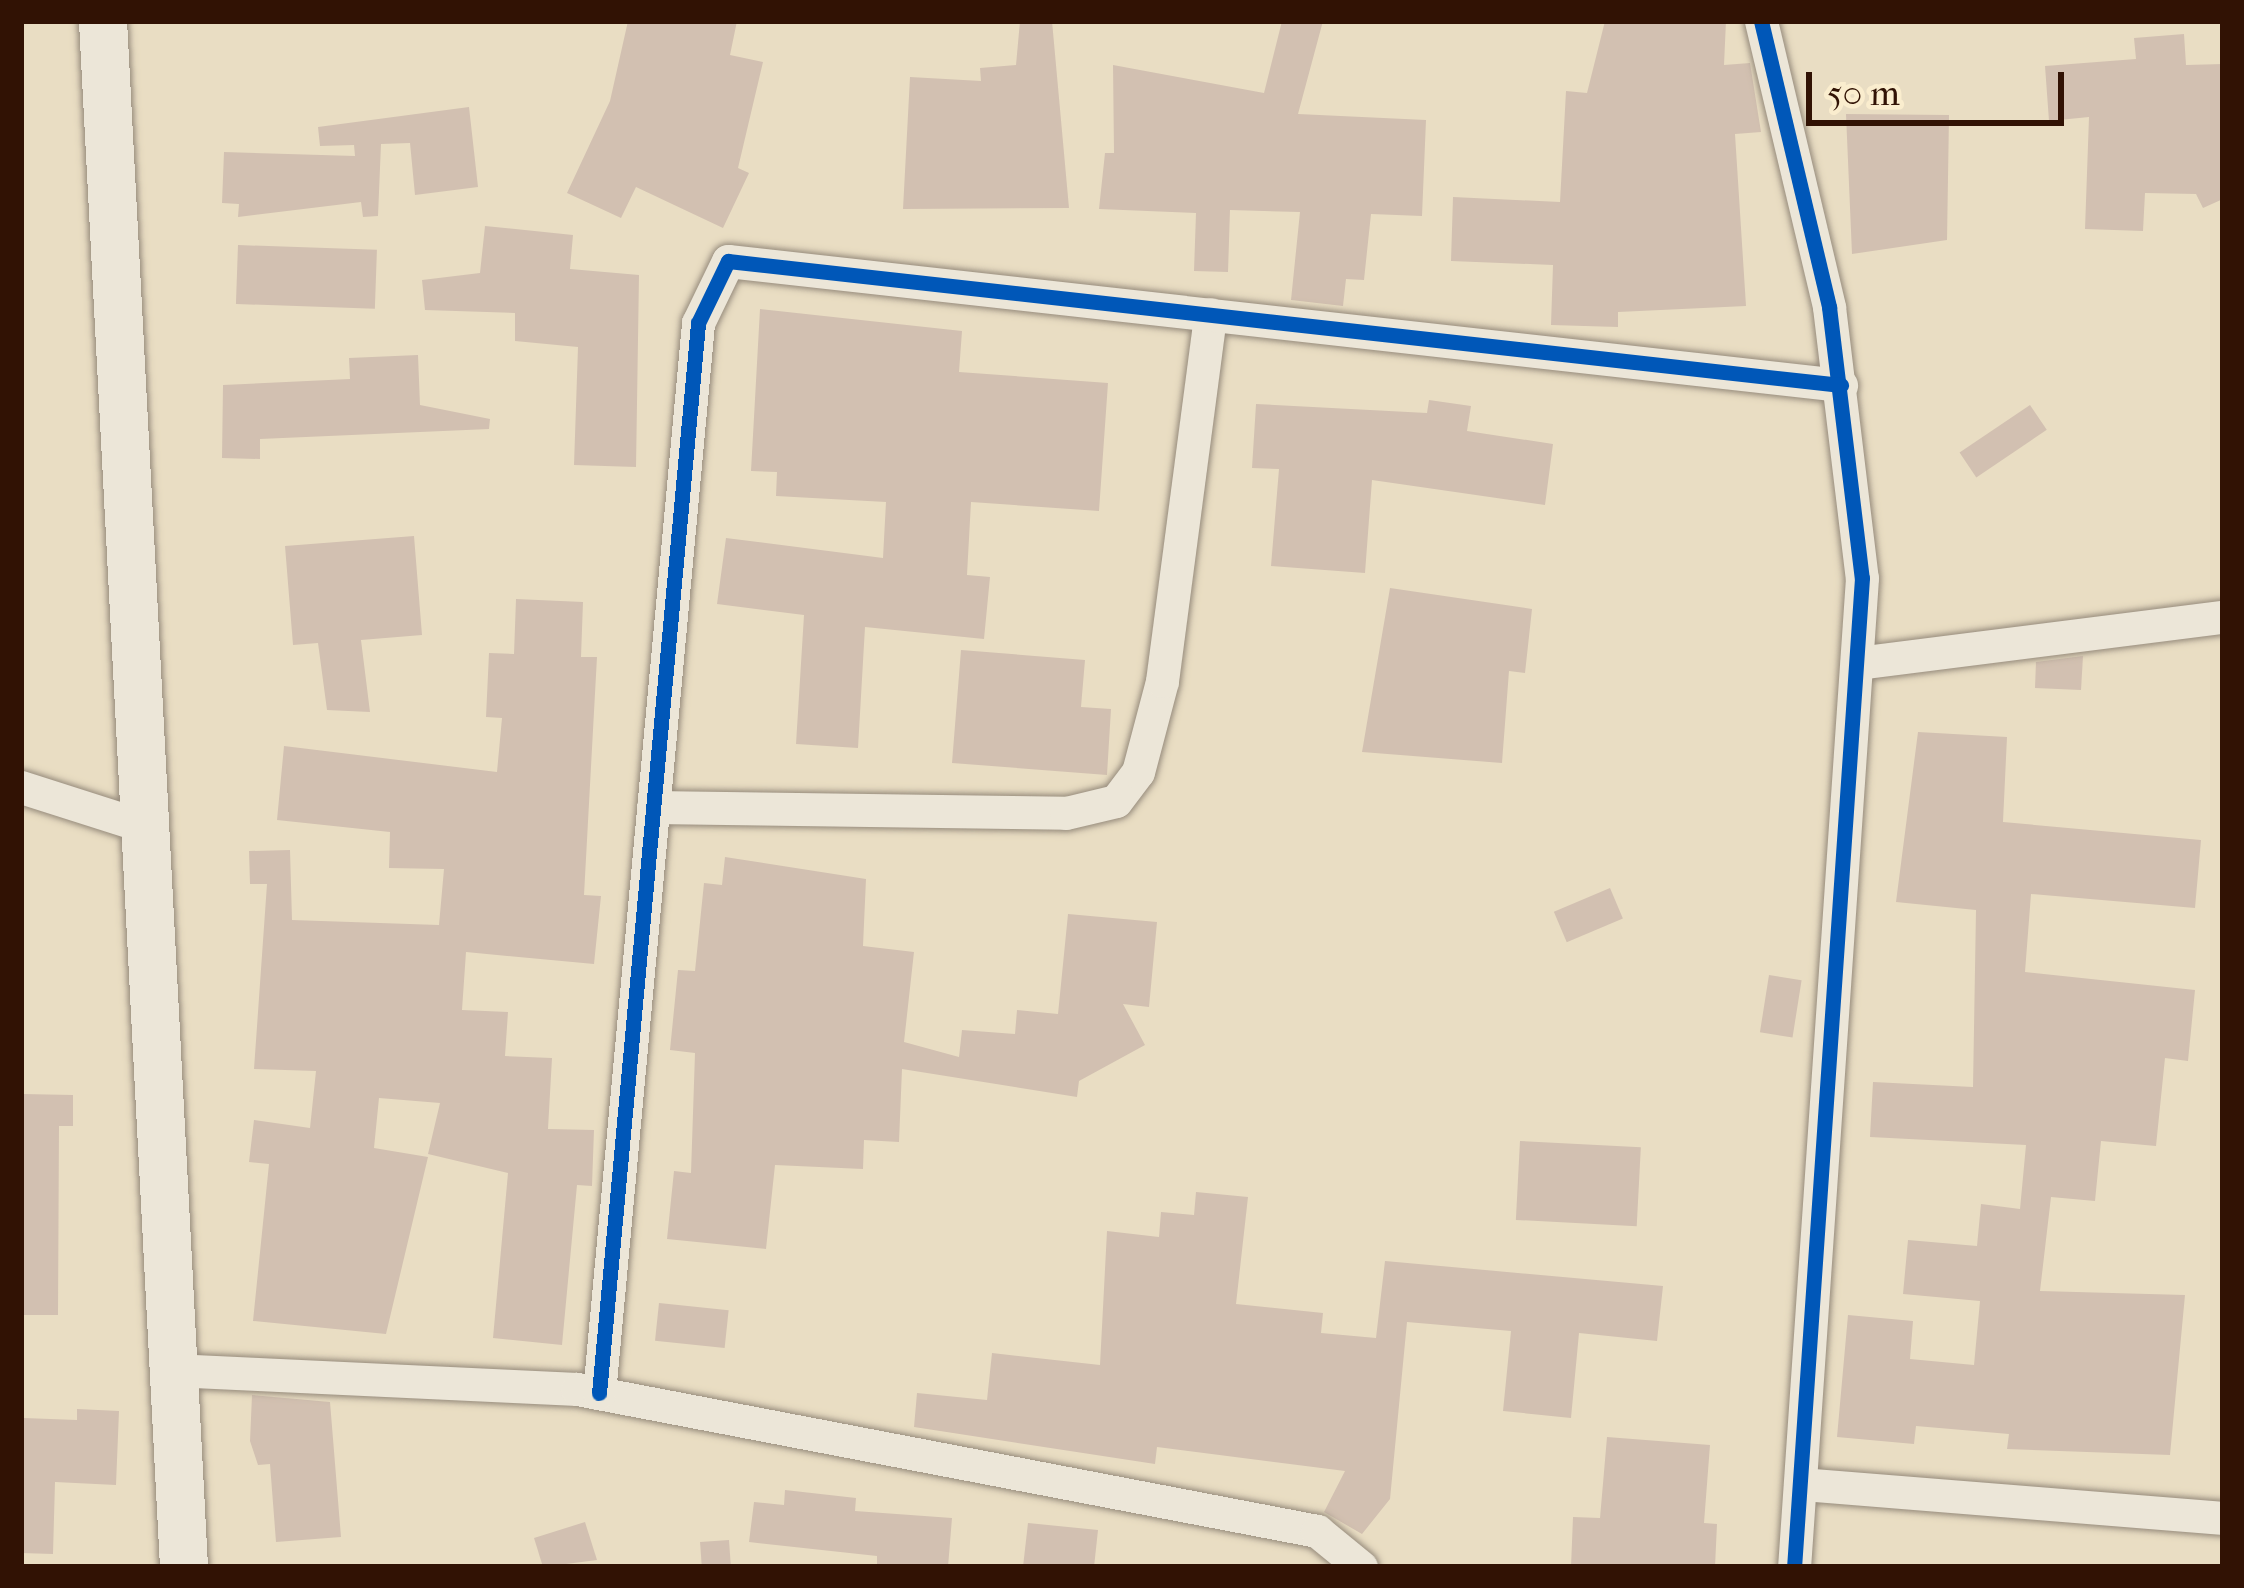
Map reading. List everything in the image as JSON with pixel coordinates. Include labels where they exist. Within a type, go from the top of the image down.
[{"type":"main road","points":[[103,21],[184,1567]]},
{"type":"street","points":[[1761,21],[1841,385],[1857,484],[1857,663],[1794,1567]]},
{"type":"street","points":[[599,1393],[698,323],[728,261],[1841,385]]},
{"type":"street","points":[[653,807],[1021,814],[1116,801],[1138,772],[1162,681],[1210,314]]},
{"type":"street","points":[[1857,663],[2223,617]]},
{"type":"street","points":[[21,787],[146,827]]},
{"type":"street","points":[[173,1370],[599,1393],[1317,1531],[1361,1567]]},
{"type":"street","points":[[1801,1484],[2223,1518]]},
{"type":"building","points":[[628,21],[737,21],[730,55],[763,62],[738,168],[749,173],[723,228],[636,187],[621,218],[567,193],[610,101]]},
{"type":"building","points":[[1020,21],[1052,21],[1069,208],[903,209],[910,77],[981,81],[980,68],[1016,65]]},
{"type":"building","points":[[1282,21],[1323,21],[1298,114],[1426,120],[1422,216],[1371,214],[1364,280],[1346,279],[1343,306],[1291,300],[1300,212],[1230,210],[1228,272],[1194,271],[1196,213],[1099,209],[1105,153],[1114,153],[1113,65],[1264,93]]},
{"type":"building","points":[[1605,21],[1726,21],[1724,65],[1750,63],[1761,132],[1735,134],[1746,306],[1618,312],[1618,327],[1551,325],[1553,265],[1451,261],[1453,197],[1560,202],[1566,91],[1587,93]]},
{"type":"building","points":[[2184,34],[2186,65],[2223,64],[2223,199],[2203,208],[2196,194],[2145,193],[2143,231],[2085,229],[2089,117],[2049,121],[2045,66],[2136,59],[2134,38]]},
{"type":"building","points":[[469,107],[478,187],[415,195],[410,143],[381,144],[378,216],[363,217],[361,202],[238,217],[239,204],[222,203],[224,152],[355,156],[354,145],[320,146],[318,127]]},
{"type":"building","points":[[1846,114],[1949,115],[1947,240],[1852,254]]},
{"type":"building","points":[[485,226],[573,235],[570,269],[639,275],[636,467],[574,465],[578,347],[515,341],[515,313],[425,310],[422,280],[480,273]]},
{"type":"building","points":[[238,245],[377,250],[375,309],[236,304]]},
{"type":"building","points":[[760,309],[962,331],[959,372],[1108,383],[1099,511],[971,502],[967,575],[990,577],[984,639],[865,627],[858,748],[796,744],[804,615],[717,604],[726,538],[883,558],[886,502],[776,496],[777,472],[751,471]]},
{"type":"building","points":[[418,355],[420,405],[490,419],[489,429],[260,439],[260,459],[222,458],[223,385],[350,379],[349,358]]},
{"type":"building","points":[[1429,400],[1471,406],[1467,431],[1553,444],[1545,505],[1372,480],[1365,573],[1271,566],[1279,469],[1252,468],[1256,404],[1427,413]]},
{"type":"building","points":[[2030,405],[2047,430],[1976,477],[1960,453]]},
{"type":"building","points":[[414,536],[422,635],[361,640],[370,712],[327,710],[318,643],[293,645],[285,546]]},
{"type":"building","points":[[1390,588],[1532,609],[1525,673],[1509,671],[1502,763],[1362,752]]},
{"type":"building","points":[[516,599],[583,602],[581,657],[597,657],[584,895],[601,896],[594,964],[466,952],[462,1010],[508,1012],[505,1056],[552,1058],[548,1129],[594,1130],[592,1186],[577,1185],[562,1345],[493,1338],[508,1173],[428,1154],[440,1103],[379,1098],[374,1148],[428,1157],[386,1334],[253,1321],[269,1164],[249,1162],[254,1120],[310,1128],[316,1071],[254,1069],[267,884],[250,884],[249,851],[290,850],[292,920],[439,925],[444,869],[389,868],[390,832],[277,820],[284,746],[497,772],[502,718],[486,717],[489,653],[514,654]]},
{"type":"building","points":[[961,650],[1085,660],[1081,707],[1111,709],[1107,775],[952,763]]},
{"type":"building","points":[[2083,656],[2081,690],[2035,688],[2036,662]]},
{"type":"building","points":[[1918,732],[2007,737],[2003,822],[2201,840],[2195,908],[2031,894],[2025,972],[2195,990],[2188,1061],[2165,1058],[2156,1146],[2101,1141],[2095,1201],[2051,1197],[2040,1291],[2185,1295],[2170,1455],[2007,1449],[2009,1434],[1916,1426],[1914,1444],[1837,1437],[1848,1315],[1913,1321],[1910,1359],[1974,1365],[1980,1301],[1903,1294],[1908,1240],[1977,1246],[1981,1204],[2020,1209],[2026,1145],[1870,1137],[1873,1082],[1973,1087],[1976,910],[1896,902]]},
{"type":"building","points":[[725,857],[866,879],[863,946],[914,952],[904,1042],[959,1057],[962,1030],[1015,1034],[1017,1010],[1058,1014],[1068,914],[1157,922],[1149,1007],[1123,1004],[1145,1045],[1079,1081],[1077,1097],[902,1069],[899,1142],[864,1140],[863,1169],[775,1165],[766,1249],[667,1239],[674,1171],[691,1173],[695,1053],[670,1050],[678,970],[695,971],[704,883],[722,885]]},
{"type":"building","points":[[1610,888],[1623,918],[1567,942],[1554,912]]},
{"type":"building","points":[[1769,975],[1802,980],[1793,1037],[1760,1032]]},
{"type":"building","points":[[23,1094],[73,1095],[73,1126],[59,1126],[58,1315],[21,1315]]},
{"type":"building","points":[[1520,1141],[1641,1147],[1637,1226],[1516,1220]]},
{"type":"building","points":[[1196,1192],[1248,1197],[1236,1304],[1323,1313],[1321,1333],[1376,1338],[1385,1261],[1663,1286],[1657,1341],[1579,1333],[1571,1418],[1503,1411],[1511,1331],[1407,1322],[1390,1499],[1362,1534],[1324,1512],[1345,1471],[1157,1447],[1155,1464],[914,1427],[917,1393],[987,1400],[992,1353],[1100,1365],[1107,1231],[1159,1237],[1161,1212],[1194,1215]]},
{"type":"building","points":[[659,1303],[729,1310],[725,1348],[655,1341]]},
{"type":"building","points":[[252,1395],[330,1402],[341,1537],[276,1542],[270,1464],[258,1465],[250,1441]]},
{"type":"building","points":[[77,1409],[119,1411],[116,1485],[55,1482],[53,1554],[21,1553],[24,1418],[77,1420]]},
{"type":"building","points":[[1607,1437],[1710,1445],[1704,1523],[1717,1524],[1715,1567],[1571,1567],[1573,1517],[1600,1518]]},
{"type":"building","points":[[785,1490],[856,1498],[855,1511],[952,1518],[948,1567],[877,1567],[877,1556],[749,1542],[754,1502],[784,1505]]},
{"type":"building","points":[[585,1522],[597,1560],[543,1567],[534,1538]]},
{"type":"building","points":[[1028,1523],[1098,1530],[1094,1567],[1023,1567]]},
{"type":"building","points":[[729,1540],[731,1567],[702,1567],[700,1542]]},
{"type":"cycle path","points":[[1761,21],[1829,307],[1862,578],[1794,1567]]},
{"type":"cycle path","points":[[599,1393],[698,323],[728,261],[1841,385]]}]
